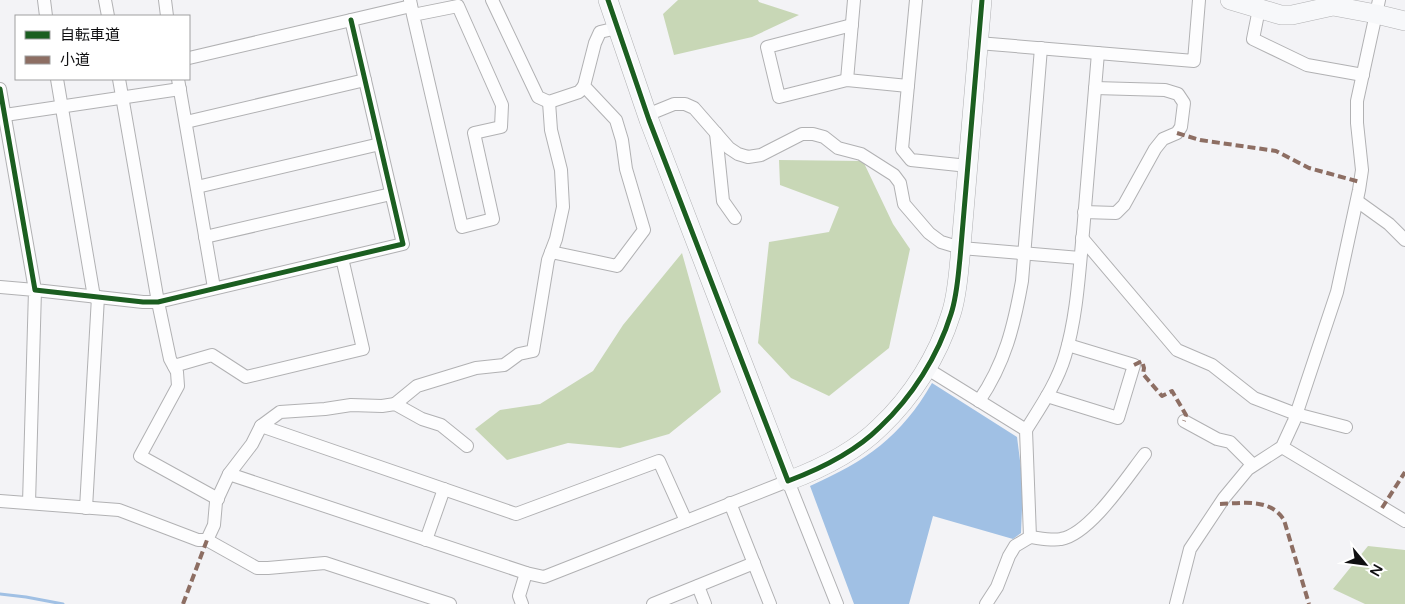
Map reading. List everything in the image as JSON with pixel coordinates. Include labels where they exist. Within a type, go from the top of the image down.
[{"type":"street","points":[[44,0],[46,15]]},
{"type":"street","points":[[106,0],[108,15]]},
{"type":"street","points":[[165,0],[167,15]]},
{"type":"street","points":[[492,0],[538,97],[549,102],[579,92],[584,86],[595,43],[600,32],[617,28]]},
{"type":"street","points":[[608,0],[647,114],[837,604]]},
{"type":"street","points":[[847,80],[854,0]]},
{"type":"street","points":[[916,0],[902,149],[911,160],[968,166]]},
{"type":"street","points":[[229,474],[526,573],[544,577],[812,472],[831,461],[880,428],[898,408],[926,368],[951,314],[957,288],[961,248],[982,0]]},
{"type":"street","points":[[978,43],[1194,61],[1199,0]]},
{"type":"street","points":[[1230,0],[1273,13],[1287,15],[1333,6],[1378,7],[1405,21]]},
{"type":"street","points":[[190,58],[411,7],[458,6],[502,105],[501,127],[474,133],[494,220],[462,227],[411,7]]},
{"type":"street","points":[[1176,604],[1190,549],[1224,498],[1248,469],[1282,447],[1296,414],[1337,292],[1357,201],[1362,170],[1357,123],[1357,101],[1378,7]]},
{"type":"street","points":[[1259,8],[1252,39],[1307,65],[1363,75]]},
{"type":"street","points":[[0,287],[158,302],[402,244],[351,20]]},
{"type":"street","points":[[852,25],[767,47],[779,97],[847,80],[908,86]]},
{"type":"street","points":[[979,401],[988,387],[1010,341],[1018,307],[1041,48]]},
{"type":"street","points":[[1030,537],[1026,430],[1047,396],[1065,358],[1068,344],[1075,306],[1080,258],[1098,53]]},
{"type":"street","points":[[57,80],[96,297],[86,508]]},
{"type":"street","points":[[119,80],[158,302],[170,359],[178,372],[178,386],[140,456],[218,498]]},
{"type":"street","points":[[186,122],[365,80]]},
{"type":"street","points":[[4,115],[122,98],[179,84],[214,288]]},
{"type":"street","points":[[551,252],[617,266],[644,230],[626,169],[622,140],[616,120],[584,86]]},
{"type":"street","points":[[1084,212],[1116,213],[1124,205],[1155,149],[1164,139],[1177,133],[1180,127],[1184,103],[1178,94],[1165,90],[1095,88]]},
{"type":"street","points":[[0,89],[35,290],[29,503]]},
{"type":"street","points":[[207,540],[214,525],[218,498],[229,474],[252,444],[261,426],[280,412],[351,405],[382,406],[395,404],[417,386],[476,368],[504,365],[519,354],[533,350],[548,260],[556,239],[563,207],[561,170],[550,130],[549,102]]},
{"type":"street","points":[[647,114],[674,104],[685,104],[694,108],[728,148],[748,157],[761,155],[802,134],[813,134],[824,138],[838,148],[861,154],[894,175],[900,183],[904,204],[929,233],[941,242],[961,248],[1080,258]]},
{"type":"street","points":[[716,133],[723,201],[735,218]]},
{"type":"street","points":[[197,187],[380,144]]},
{"type":"street","points":[[205,237],[391,194]]},
{"type":"street","points":[[1357,201],[1389,224],[1405,240]]},
{"type":"street","points":[[1082,238],[1177,350],[1212,365],[1254,398],[1296,414],[1346,427]]},
{"type":"street","points":[[174,366],[212,355],[246,377],[363,350],[342,258]]},
{"type":"street","points":[[1047,396],[1118,418],[1134,365],[1068,344]]},
{"type":"street","points":[[926,368],[1026,430]]},
{"type":"street","points":[[395,404],[422,419],[441,425],[467,446]]},
{"type":"street","points":[[1184,421],[1217,439],[1230,442],[1253,465]]},
{"type":"street","points":[[261,426],[516,514],[659,461],[686,521]]},
{"type":"street","points":[[1282,447],[1405,522]]},
{"type":"street","points":[[986,604],[997,587],[1015,546],[1030,537],[1060,540],[1077,533],[1107,503],[1145,454]]},
{"type":"street","points":[[426,540],[444,489]]},
{"type":"street","points":[[0,501],[119,510],[198,540],[207,540],[257,568],[324,563],[450,604]]},
{"type":"street","points":[[730,503],[770,604]]},
{"type":"street","points":[[653,604],[754,563]]},
{"type":"street","points":[[522,604],[518,596],[526,573]]},
{"type":"street","points":[[698,586],[705,604]]},
{"type":"green space","points":[[678,0],[758,0],[759,2],[799,15],[752,37],[674,55],[663,14]]},
{"type":"green space","points":[[779,160],[863,161],[893,224],[910,249],[889,348],[829,396],[791,378],[758,343],[769,242],[829,232],[839,207],[780,185]]},
{"type":"green space","points":[[682,253],[721,392],[669,434],[620,448],[568,443],[507,460],[475,429],[500,410],[540,404],[593,371],[623,325]]},
{"type":"green space","points":[[1368,546],[1405,550],[1405,604],[1365,604],[1333,589]]},
{"type":"water","points":[[932,383],[1017,437],[1023,484],[1021,533],[1013,539],[933,516],[909,604],[854,604],[810,486],[865,457],[895,433],[920,402]]},
{"type":"waterway","points":[[0,594],[63,604]]},
{"type":"marked path","points":[[1177,133],[1200,140],[1276,151],[1309,168],[1360,182]]},
{"type":"marked path","points":[[1134,365],[1142,361],[1143,374],[1162,396],[1172,391],[1186,415],[1184,421]]},
{"type":"marked path","points":[[1382,508],[1405,472]]},
{"type":"marked path","points":[[1220,504],[1256,503],[1271,508],[1278,513],[1284,520],[1309,604]]},
{"type":"marked path","points":[[183,604],[207,540]]},
{"type":"cycle path","points":[[608,0],[649,120],[788,481],[812,471],[849,451],[880,427],[903,403],[923,375],[946,330],[953,307],[958,279],[982,0]]},
{"type":"cycle path","points":[[0,89],[35,290],[158,302],[403,244],[351,20]]}]
